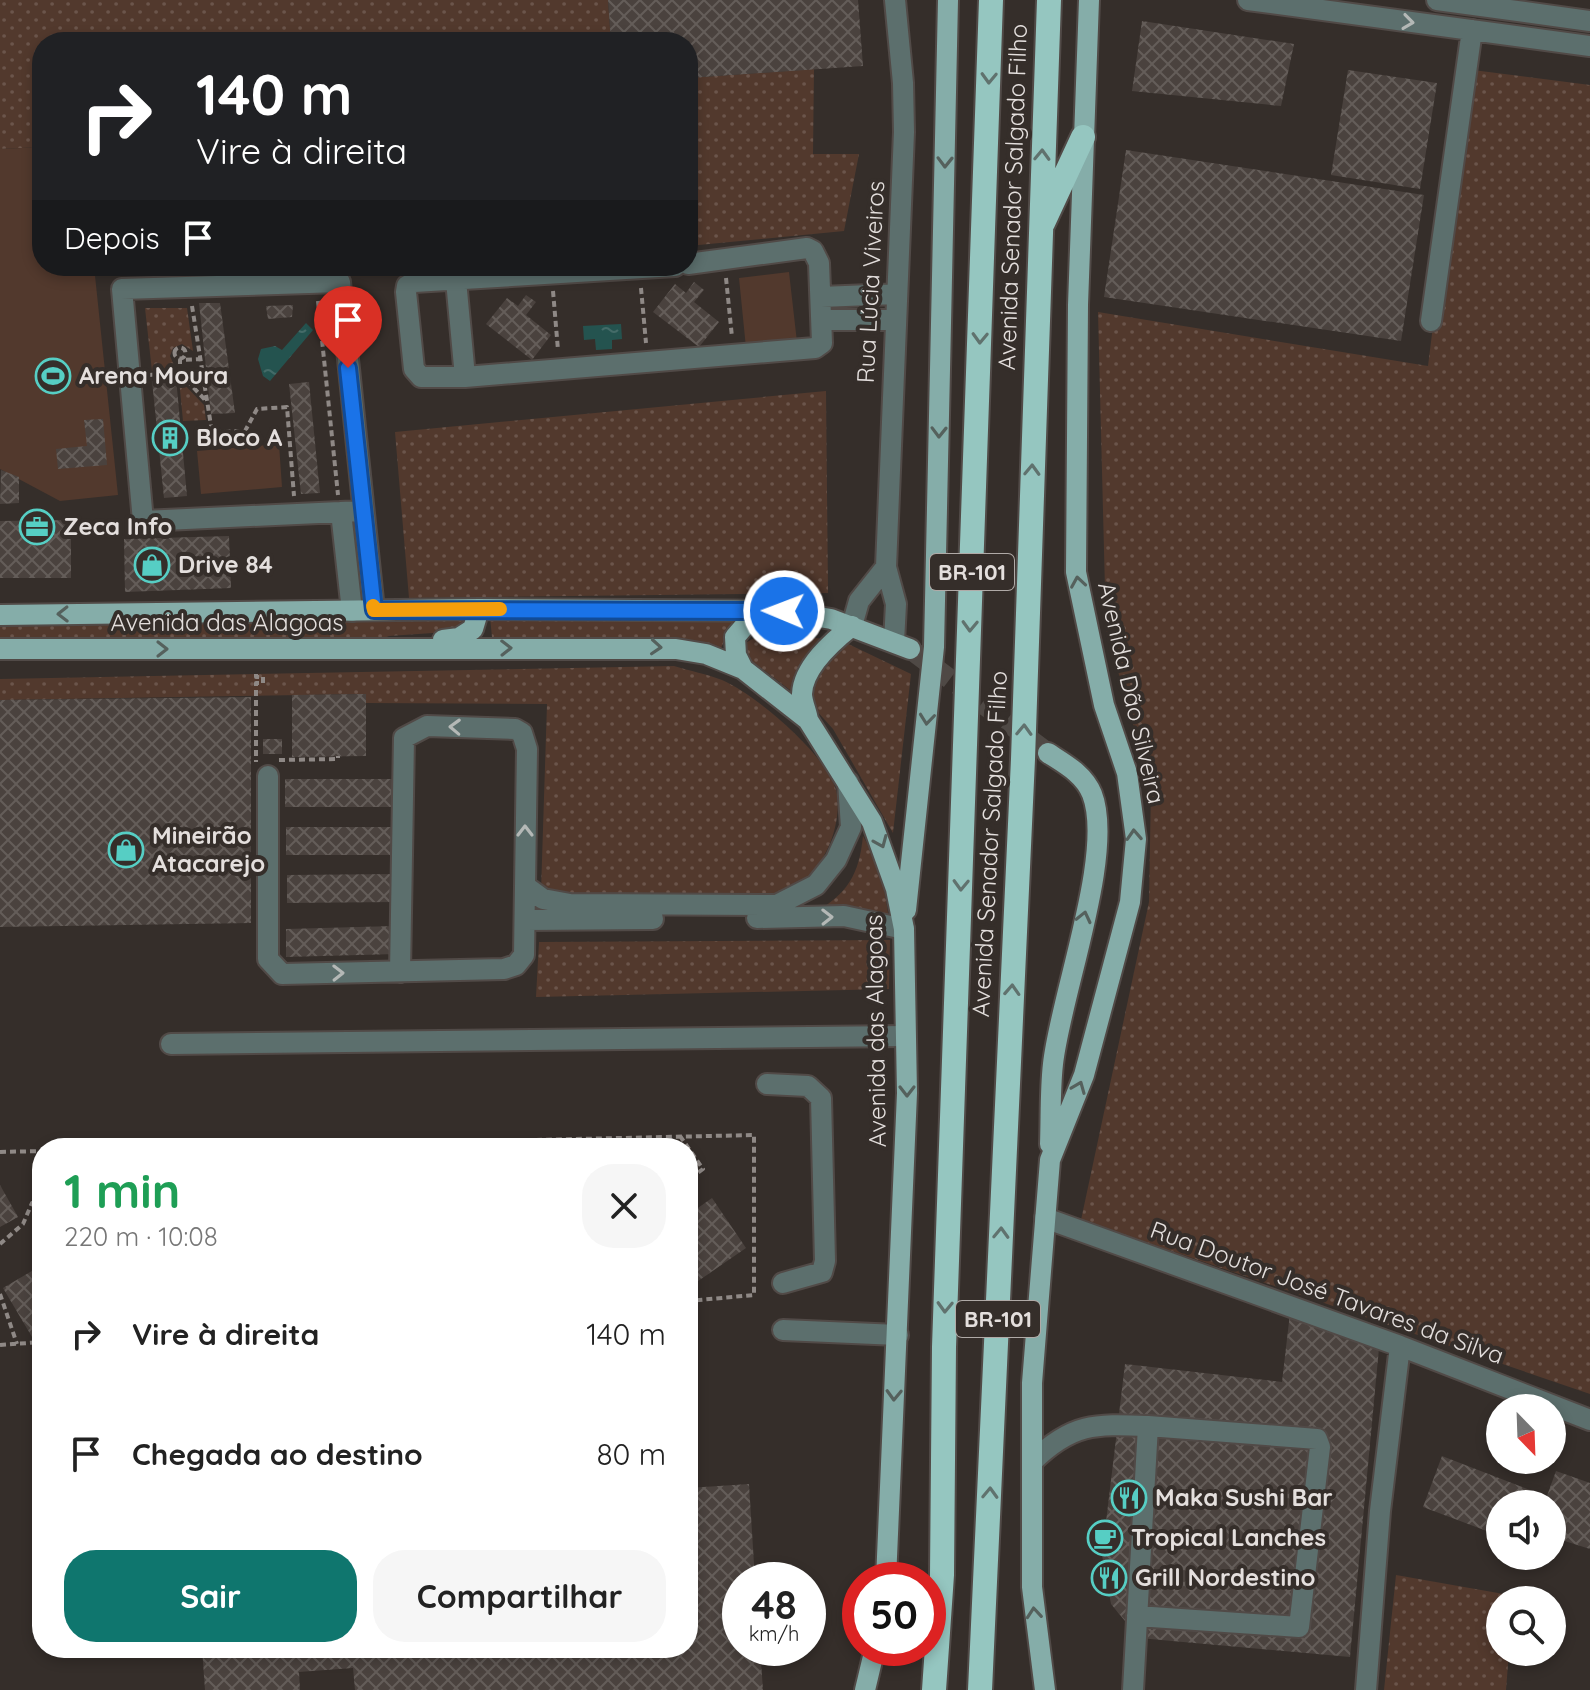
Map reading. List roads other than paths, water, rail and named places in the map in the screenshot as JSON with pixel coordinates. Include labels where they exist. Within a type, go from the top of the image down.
[{"type":"highway","name":"Avenida Senador Salgado Filho","points":[[934,1690],[942,1575],[944,1331],[991,0]]},
{"type":"highway","name":"Avenida Senador Salgado Filho","points":[[980,1690],[1023,759],[1049,0]]},
{"type":"highway","points":[[1039,233],[1083,137]]},
{"type":"main road","points":[[904,929],[934,647],[948,0]]},
{"type":"main road","name":"Avenida Dão Silveira","points":[[1032,1462],[1032,1383],[1050,1160],[1084,1075],[1130,902],[1136,839],[1127,773],[1100,689],[1076,572],[1083,137],[1089,0]]},
{"type":"main road","points":[[384,649],[459,638],[473,629],[479,609]]},
{"type":"main road","name":"Avenida das Alagoas","points":[[0,615],[479,609],[784,611],[852,626],[902,645]]},
{"type":"main road","points":[[743,669],[734,644],[740,629],[762,616],[784,611]]},
{"type":"main road","points":[[808,720],[802,693],[812,668],[830,644],[852,626]]},
{"type":"main road","name":"Avenida das Alagoas","points":[[0,649],[646,646],[706,654],[743,669],[808,720],[848,782],[886,855],[904,929],[904,1233],[898,1335]]},
{"type":"main road","points":[[1048,753],[1077,772],[1091,792],[1098,818],[1090,893],[1053,1063],[1050,1160]]},
{"type":"main road","points":[[887,1562],[898,1335]]},
{"type":"main road","points":[[1032,1462],[1032,1587],[1045,1690]]},
{"type":"main road","points":[[865,1690],[871,1666]]},
{"type":"street","name":"Rua Lúcia Viveiros","points":[[895,0],[904,107],[893,320],[886,567],[902,645]]},
{"type":"street","points":[[1248,0],[1371,8],[1472,30],[1590,46]]},
{"type":"street","points":[[1437,0],[1590,21]]},
{"type":"street","points":[[1540,40],[1545,15]]},
{"type":"street","points":[[1431,321],[1472,30]]},
{"type":"street","points":[[519,276],[423,280],[407,286],[416,373],[432,378],[465,377],[815,348],[824,338],[817,256],[807,248],[698,263]]},
{"type":"street","points":[[456,280],[465,377]]},
{"type":"street","points":[[352,511],[143,521],[122,289],[340,282],[352,511],[352,611]]},
{"type":"street","points":[[821,297],[895,294]]},
{"type":"street","points":[[823,320],[893,320]]},
{"type":"street","points":[[352,511],[374,610]]},
{"type":"street","points":[[852,626],[859,601],[886,567]]},
{"type":"street","points":[[264,766],[270,965],[282,974],[400,972],[504,969],[516,965],[524,955],[528,888],[527,749],[522,733],[515,729],[417,728],[404,738],[400,972]]},
{"type":"street","points":[[528,888],[543,899],[570,904],[777,905],[816,885],[836,860],[851,827],[848,782]]},
{"type":"street","points":[[525,920],[844,916],[904,929]]},
{"type":"street","points":[[171,1044],[905,1036]]},
{"type":"street","points":[[767,1084],[808,1086],[821,1098],[825,1261],[822,1272],[783,1283]]},
{"type":"street","name":"Rua Doutor José Tavares da Silva","points":[[1045,1218],[1400,1346],[1590,1420]]},
{"type":"street","points":[[783,1330],[898,1335]]},
{"type":"street","points":[[1366,1690],[1380,1511],[1400,1346]]},
{"type":"street","points":[[1032,1462],[1054,1440],[1082,1427],[1148,1426],[1314,1438],[1320,1447],[1299,1627],[1137,1616]]},
{"type":"street","points":[[1133,1690],[1148,1426]]},
{"type":"water","points":[[306,323],[313,330],[270,381],[263,376],[258,359],[261,349],[275,346],[282,350]]},
{"type":"water","points":[[621,324],[622,339],[612,340],[612,349],[596,350],[595,339],[584,340],[583,326]]},
{"type":"tunnel","points":[[910,649],[1048,753]]},
{"type":"place","name":"Arena Moura","points":[[53,376]]},
{"type":"place","name":"Bloco A","points":[[170,438]]},
{"type":"place","name":"Zeca Info","points":[[37,527]]},
{"type":"place","name":"Drive 84","points":[[152,565]]},
{"type":"place","name":"Mineirão Atacarejo","points":[[126,850]]},
{"type":"place","name":"Maka Sushi Bar","points":[[1129,1498]]},
{"type":"place","name":"Tropical Lanches","points":[[1105,1538]]},
{"type":"place","name":"Grill Nordestino","points":[[1109,1578]]}]
